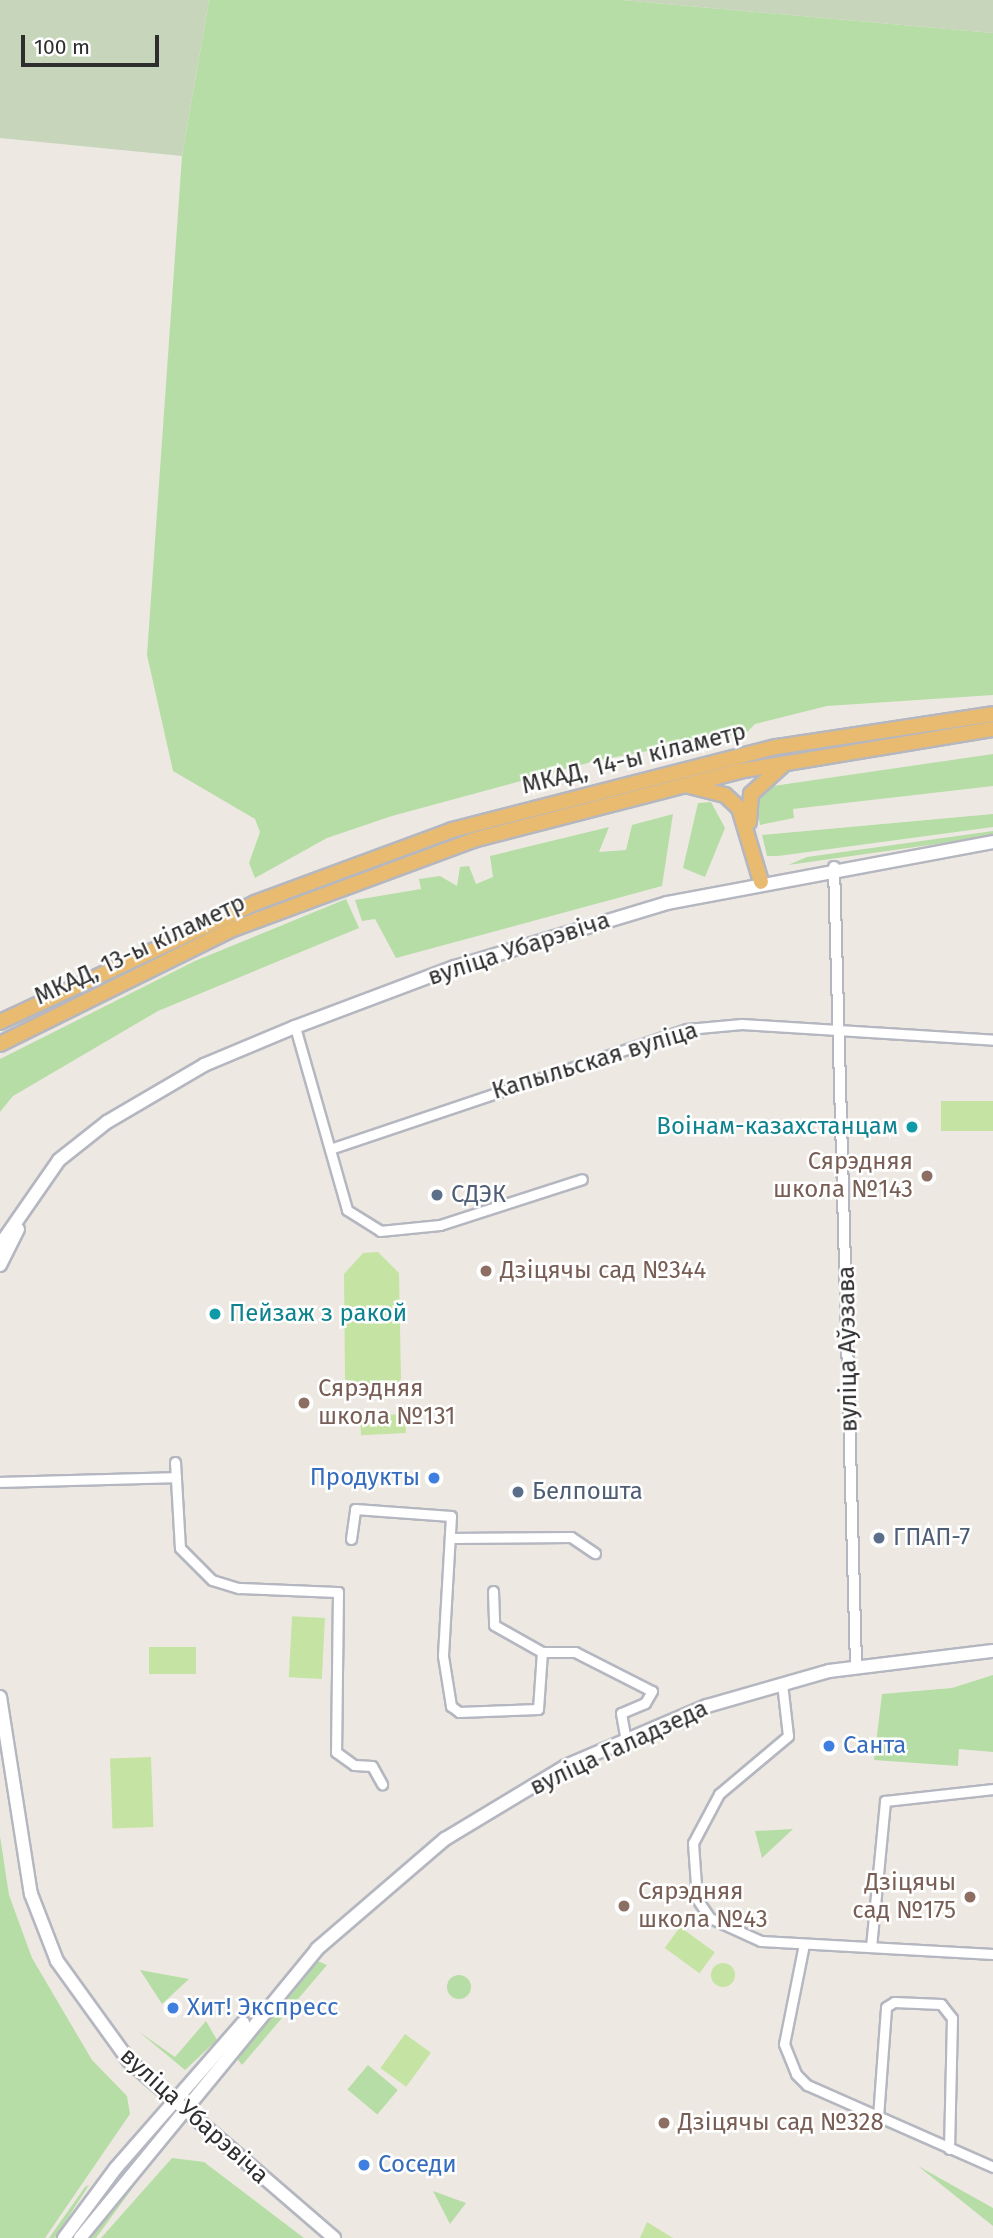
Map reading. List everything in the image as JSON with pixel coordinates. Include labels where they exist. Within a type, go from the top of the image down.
[{"type":"highway","name":"МКАД, 14-ы кіламетр","points":[[296,887],[581,793],[776,747],[993,714]]},
{"type":"highway","name":"МКАД, 14-ы кіламетр","points":[[302,901],[473,840],[681,784],[790,761],[993,729]]},
{"type":"highway","points":[[761,882],[749,830],[751,794],[790,761]]},
{"type":"highway","points":[[681,784],[725,795],[749,830]]},
{"type":"highway","name":"МКАД, 13-ы кіламетр","points":[[0,1022],[296,887]]},
{"type":"highway","name":"МКАД, 13-ы кіламетр","points":[[0,1044],[302,901]]},
{"type":"main road","name":"вуліца Убарэвіча","points":[[0,1245],[37,1188],[76,1146],[137,1101],[204,1065],[295,1027],[523,945],[761,882],[834,867],[993,842]]},
{"type":"main road","name":"вуліца Убарэвіча","points":[[0,1265],[76,1146]]},
{"type":"main road","name":"вуліца Галадзеда","points":[[64,2238],[335,1929],[445,1839],[624,1733],[782,1683],[856,1667],[993,1651]]},
{"type":"main road","name":"вуліца Убарэвіча","points":[[0,1697],[43,1930],[106,2035],[177,2106],[334,2238]]},
{"type":"main road","name":"вуліца Галадзеда","points":[[80,2238],[177,2106]]},
{"type":"street","name":"вуліца Аўэзава","points":[[834,867],[842,1030],[856,1667]]},
{"type":"street","points":[[295,1027],[348,1210],[380,1231],[440,1225],[582,1179]]},
{"type":"street","name":"Капыльская вуліца","points":[[330,1149],[687,1029],[842,1030],[993,1040]]},
{"type":"street","points":[[175,1462],[180,1548],[212,1580],[239,1588],[338,1592],[336,1752],[354,1765],[372,1766],[383,1784]]},
{"type":"street","points":[[0,1482],[176,1477]]},
{"type":"street","points":[[351,1539],[355,1509],[451,1516],[443,1656],[452,1706],[460,1712],[532,1711],[542,1705],[542,1652]]},
{"type":"street","points":[[450,1538],[571,1537],[594,1553]]},
{"type":"street","points":[[493,1591],[494,1625],[542,1652],[575,1651],[644,1684],[651,1699],[621,1713],[624,1733]]},
{"type":"street","points":[[782,1683],[788,1736],[707,1810],[693,1843],[696,1899],[725,1929],[804,1944],[993,1954]]},
{"type":"street","points":[[871,1947],[885,1801],[993,1789]]},
{"type":"street","points":[[804,1944],[784,2044],[807,2085],[993,2167]]},
{"type":"street","points":[[878,2117],[886,2007],[894,2001],[941,2004],[952,2018],[949,2149]]},
{"type":"green space","points":[[0,0],[209,0],[182,156],[0,138]]},
{"type":"green space","points":[[209,0],[622,0],[993,33],[993,695],[827,706],[755,724],[746,733],[599,760],[392,816],[327,838],[255,878],[249,863],[260,832],[255,819],[173,771],[147,655],[182,156]]},
{"type":"green space","points":[[622,0],[993,0],[993,33]]},
{"type":"green space","points":[[993,754],[993,786],[793,809],[794,818],[760,825],[756,802],[773,786]]},
{"type":"green space","points":[[711,802],[725,828],[705,877],[683,868],[698,803]]},
{"type":"green space","points":[[673,814],[662,886],[396,958],[375,919],[362,921],[355,900],[421,889],[419,879],[440,876],[457,886],[460,867],[469,866],[476,884],[493,877],[490,856],[609,827],[599,852],[626,850],[632,825]]},
{"type":"green space","points":[[993,814],[993,827],[778,856],[767,856],[762,835]]},
{"type":"green space","points":[[993,831],[993,836],[788,865],[807,857]]},
{"type":"green space","points":[[346,899],[359,928],[158,1011],[13,1096],[0,1112],[0,1059],[195,961]]},
{"type":"green space","points":[[941,1101],[993,1101],[993,1131],[941,1131]]},
{"type":"green space","points":[[378,1252],[399,1273],[401,1379],[392,1390],[365,1396],[345,1379],[344,1274],[363,1253]]},
{"type":"green space","points":[[405,1414],[406,1433],[361,1435],[360,1416]]},
{"type":"green space","points":[[292,1616],[325,1618],[322,1679],[289,1677]]},
{"type":"green space","points":[[149,1647],[196,1647],[196,1674],[149,1674]]},
{"type":"green space","points":[[993,1675],[993,1752],[959,1749],[958,1766],[874,1760],[882,1694],[952,1688]]},
{"type":"green space","points":[[151,1757],[153,1827],[112,1828],[110,1758]]},
{"type":"green space","points":[[793,1829],[762,1858],[755,1831]]},
{"type":"green space","points":[[0,1836],[9,1895],[32,1958],[92,2060],[127,2096],[130,2114],[45,2238],[0,2238]]},
{"type":"green space","points":[[680,1927],[715,1952],[700,1973],[665,1948]]},
{"type":"green space","points":[[315,1960],[327,1965],[242,2065],[235,2056]]},
{"type":"green space","points":[[723,1963],[731,1967],[735,1975],[731,1983],[723,1987],[715,1983],[711,1975],[715,1967]]},
{"type":"green space","points":[[140,1970],[189,1979],[162,2004]]},
{"type":"green space","points":[[459,1975],[468,1978],[471,1987],[468,1996],[459,1999],[450,1996],[447,1987],[450,1978]]},
{"type":"green space","points":[[206,2021],[217,2040],[185,2070],[138,2031],[175,2057]]},
{"type":"green space","points":[[405,2034],[431,2053],[406,2087],[380,2068]]},
{"type":"green space","points":[[368,2065],[398,2090],[377,2115],[347,2090]]},
{"type":"green space","points":[[161,2149],[96,2238],[88,2238]]},
{"type":"green space","points":[[172,2158],[204,2162],[304,2238],[101,2238]]},
{"type":"green space","points":[[918,2166],[993,2208],[993,2226]]},
{"type":"green space","points":[[89,2185],[55,2238],[49,2238],[85,2187]]},
{"type":"green space","points":[[433,2191],[466,2203],[450,2224]]},
{"type":"green space","points":[[647,2222],[673,2238],[640,2238]]},
{"type":"place","name":"Воінам-казахстанцам","points":[[912,1127]]},
{"type":"place","name":"Сярэдняя школа №143","points":[[927,1176]]},
{"type":"place","name":"СДЭК","points":[[437,1195]]},
{"type":"place","name":"Дзіцячы сад №344","points":[[486,1271]]},
{"type":"place","name":"Пейзаж з ракой","points":[[215,1314]]},
{"type":"place","name":"Сярэдняя школа №131","points":[[304,1403]]},
{"type":"place","name":"Продукты","points":[[434,1478]]},
{"type":"place","name":"Белпошта","points":[[518,1492]]},
{"type":"place","name":"ГПАП-7","points":[[879,1538]]},
{"type":"place","name":"Санта","points":[[829,1746]]},
{"type":"place","name":"Дзіцячы сад №175","points":[[970,1897]]},
{"type":"place","name":"Сярэдняя школа №43","points":[[624,1906]]},
{"type":"place","name":"Хит! Экспресс","points":[[173,2008]]},
{"type":"place","name":"Дзіцячы сад №328","points":[[664,2123]]},
{"type":"place","name":"Соседи","points":[[364,2165]]}]
